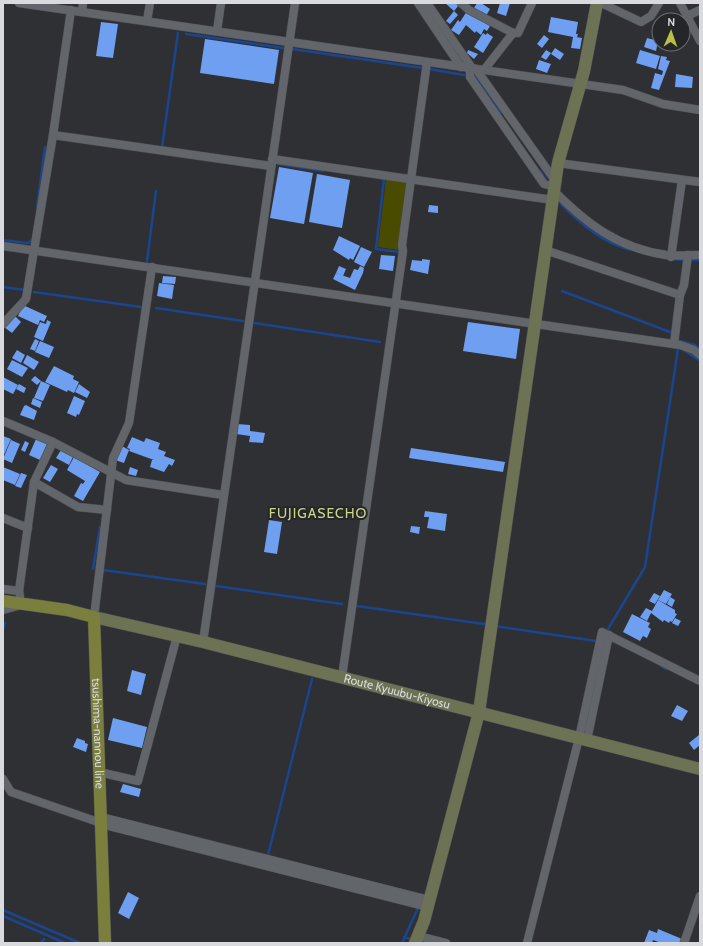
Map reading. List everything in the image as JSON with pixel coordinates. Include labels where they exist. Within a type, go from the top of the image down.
[{"type":"main road","points":[[3,610],[23,605],[67,610],[94,617]]},
{"type":"main road","name":"tsushima-nannou line","points":[[94,617],[105,943]]},
{"type":"street","points":[[19,3],[623,90],[663,104],[700,110]]},
{"type":"street","points":[[82,12],[83,3]]},
{"type":"street","points":[[147,22],[150,3]]},
{"type":"street","points":[[217,31],[221,3]]},
{"type":"street","points":[[203,642],[294,3]]},
{"type":"street","points":[[418,3],[461,67]]},
{"type":"street","points":[[427,3],[476,69],[554,190],[578,214],[594,227],[624,243],[672,256],[700,255]]},
{"type":"street","points":[[461,3],[469,10],[513,33]]},
{"type":"street","points":[[476,69],[513,33],[518,33],[532,3]]},
{"type":"street","points":[[446,943],[417,940],[479,712],[558,163],[580,84],[597,3]]},
{"type":"street","points":[[601,3],[641,22],[651,16],[659,3]]},
{"type":"street","points":[[680,3],[686,12]]},
{"type":"street","points":[[3,324],[26,299],[53,135],[71,10]]},
{"type":"street","points":[[691,14],[700,10]]},
{"type":"street","points":[[691,22],[700,40]]},
{"type":"street","points":[[342,678],[396,303],[403,251],[402,245],[427,62]]},
{"type":"street","points":[[53,135],[411,180],[554,190]]},
{"type":"street","points":[[558,163],[700,182]]},
{"type":"street","points":[[672,256],[682,180]]},
{"type":"street","points":[[3,246],[674,344],[694,350],[700,355]]},
{"type":"street","points":[[545,250],[680,295]]},
{"type":"street","points":[[674,344],[680,295],[684,285],[688,255]]},
{"type":"street","points":[[94,617],[113,458],[129,423],[152,267]]},
{"type":"street","points":[[3,421],[53,442],[126,480],[223,495]]},
{"type":"street","points":[[23,605],[19,591],[34,482],[53,442]]},
{"type":"street","points":[[34,482],[78,506],[107,510]]},
{"type":"street","points":[[3,518],[28,528]]},
{"type":"street","points":[[3,588],[19,591]]},
{"type":"street","name":"Route Kyuubu-Kiyosu","points":[[94,617],[203,642],[700,769]]},
{"type":"street","points":[[527,943],[583,739],[602,632],[700,681]]},
{"type":"street","points":[[99,772],[138,781],[177,636]]},
{"type":"street","points":[[3,779],[11,792],[101,821],[428,903]]},
{"type":"street","points":[[684,943],[700,896]]},
{"type":"shaded area","points":[[386,179],[405,181],[408,184],[399,250],[378,247]]},
{"type":"building","points":[[445,3],[456,3],[459,5],[454,11]]},
{"type":"building","points":[[477,3],[481,3],[490,9],[486,16],[474,8]]},
{"type":"building","points":[[500,3],[510,3],[506,16],[497,13]]},
{"type":"building","points":[[454,11],[458,15],[450,24],[446,21]]},
{"type":"building","points":[[467,11],[490,26],[487,31],[484,29],[481,35],[476,31],[475,33],[466,25],[459,35],[451,30],[458,20],[460,22]]},
{"type":"building","points":[[551,17],[578,22],[576,34],[578,34],[576,37],[582,38],[580,49],[571,48],[573,37],[548,32]]},
{"type":"building","points":[[101,22],[118,24],[113,58],[96,56]]},
{"type":"building","points":[[483,33],[486,35],[487,33],[493,37],[483,53],[474,47]]},
{"type":"building","points":[[544,35],[549,39],[542,48],[537,44]]},
{"type":"building","points":[[647,38],[651,39],[651,49],[644,47]]},
{"type":"building","points":[[205,39],[279,50],[274,84],[200,73]]},
{"type":"building","points":[[555,48],[564,54],[560,60],[551,54]]},
{"type":"building","points":[[468,50],[478,54],[474,59],[467,53]]},
{"type":"building","points":[[546,50],[551,53],[546,60],[541,57]]},
{"type":"building","points":[[640,50],[660,56],[656,69],[636,63]]},
{"type":"building","points":[[661,56],[667,57],[666,60],[670,61],[659,90],[651,88],[655,73],[662,75],[663,71],[658,69]]},
{"type":"building","points":[[539,60],[551,64],[547,73],[536,69]]},
{"type":"building","points":[[676,74],[693,77],[692,88],[675,87]]},
{"type":"building","points":[[279,167],[313,173],[304,224],[270,218]]},
{"type":"building","points":[[317,174],[350,180],[342,228],[309,222]]},
{"type":"building","points":[[429,205],[438,206],[438,213],[428,212]]},
{"type":"building","points":[[339,236],[360,246],[353,260],[350,258],[349,260],[333,250]]},
{"type":"building","points":[[361,247],[372,252],[364,267],[354,262]]},
{"type":"building","points":[[381,255],[395,256],[393,271],[379,269]]},
{"type":"building","points":[[422,259],[430,260],[428,274],[410,270],[412,260],[422,261]]},
{"type":"building","points":[[339,266],[346,269],[343,276],[336,273]]},
{"type":"building","points":[[360,266],[364,268],[363,273],[355,290],[333,279],[336,273],[350,278],[354,269],[358,270]]},
{"type":"building","points":[[163,276],[176,277],[175,284],[162,283]]},
{"type":"building","points":[[159,283],[174,285],[172,299],[157,296]]},
{"type":"building","points":[[23,305],[47,316],[44,322],[40,320],[38,325],[18,316]]},
{"type":"building","points":[[14,315],[21,322],[12,333],[4,327]]},
{"type":"building","points":[[47,320],[51,322],[43,341],[34,337],[40,322],[46,324]]},
{"type":"building","points":[[468,322],[520,329],[516,359],[463,351]]},
{"type":"building","points":[[35,339],[39,341],[35,351],[30,349]]},
{"type":"building","points":[[40,341],[54,347],[49,358],[35,352]]},
{"type":"building","points":[[17,350],[25,355],[21,363],[12,358]]},
{"type":"building","points":[[27,355],[39,362],[34,370],[23,363]]},
{"type":"building","points":[[12,360],[28,368],[22,377],[7,369]]},
{"type":"building","points":[[54,366],[74,376],[73,379],[79,382],[74,393],[68,390],[67,392],[45,382]]},
{"type":"building","points":[[35,376],[41,381],[37,385],[31,380]]},
{"type":"building","points":[[3,377],[18,385],[13,394],[3,389]]},
{"type":"building","points":[[41,381],[50,385],[43,401],[34,398]]},
{"type":"building","points":[[19,384],[26,388],[24,393],[16,389]]},
{"type":"building","points":[[79,384],[90,392],[87,398],[75,392]]},
{"type":"building","points":[[74,396],[85,401],[79,415],[77,414],[76,417],[67,413]]},
{"type":"building","points":[[33,398],[42,402],[40,408],[31,404]]},
{"type":"building","points":[[26,405],[37,411],[34,420],[20,415],[24,406]]},
{"type":"building","points":[[237,424],[250,425],[250,431],[265,433],[263,443],[249,442],[250,436],[236,434]]},
{"type":"building","points":[[3,436],[11,439],[3,457]]},
{"type":"building","points":[[132,437],[144,442],[146,438],[160,443],[158,449],[166,452],[164,456],[175,460],[172,466],[169,464],[164,472],[150,467],[152,460],[154,460],[129,451],[130,449],[127,448]]},
{"type":"building","points":[[36,439],[47,444],[40,460],[29,455]]},
{"type":"building","points":[[11,440],[20,444],[12,463],[3,459]]},
{"type":"building","points":[[25,441],[29,443],[25,452],[21,450]]},
{"type":"building","points":[[122,446],[129,450],[124,463],[115,460]]},
{"type":"building","points":[[411,448],[505,462],[503,472],[409,458]]},
{"type":"building","points":[[61,450],[73,457],[69,465],[56,458]]},
{"type":"building","points":[[74,457],[100,472],[83,501],[74,496],[81,483],[83,484],[85,481],[67,470]]},
{"type":"building","points":[[51,465],[58,469],[50,482],[43,478]]},
{"type":"building","points":[[3,467],[20,474],[15,485],[3,480]]},
{"type":"building","points":[[130,467],[138,470],[136,476],[128,474]]},
{"type":"building","points":[[21,473],[27,475],[21,488],[15,486]]},
{"type":"building","points":[[425,511],[447,514],[445,531],[427,528],[429,517],[424,517]]},
{"type":"building","points":[[269,520],[282,522],[277,554],[264,552]]},
{"type":"building","points":[[411,526],[420,527],[419,534],[410,532]]},
{"type":"building","points":[[664,590],[672,594],[666,604],[658,600]]},
{"type":"building","points":[[654,593],[660,596],[655,604],[649,601]]},
{"type":"building","points":[[670,597],[675,600],[672,607],[667,604]]},
{"type":"building","points":[[658,600],[675,610],[675,613],[677,614],[672,622],[670,621],[669,623],[664,620],[663,622],[651,613],[647,621],[640,617],[646,608],[652,611]]},
{"type":"building","points":[[632,614],[650,623],[648,627],[651,629],[647,638],[643,636],[640,641],[623,632]]},
{"type":"building","points":[[675,618],[681,621],[678,626],[672,623]]},
{"type":"building","points":[[132,670],[146,674],[141,695],[127,691]]},
{"type":"building","points":[[677,705],[688,711],[682,721],[671,716]]},
{"type":"building","points":[[113,718],[147,727],[142,748],[108,740]]},
{"type":"building","points":[[699,735],[700,745],[694,750],[689,743]]},
{"type":"building","points":[[77,738],[88,744],[86,752],[73,747]]},
{"type":"building","points":[[123,784],[141,789],[139,797],[120,792]]},
{"type":"building","points":[[128,892],[139,898],[129,919],[118,913]]},
{"type":"building","points":[[658,929],[682,939],[680,943],[661,943],[653,940],[652,943],[644,943],[649,930],[657,933]]},
{"type":"waterway","points":[[162,147],[178,33]]},
{"type":"waterway","points":[[186,34],[283,48]]},
{"type":"waterway","points":[[292,49],[423,68]]},
{"type":"waterway","points":[[429,69],[464,75]]},
{"type":"waterway","points":[[475,75],[500,113]]},
{"type":"waterway","points":[[37,207],[45,147]]},
{"type":"waterway","points":[[278,164],[323,171]]},
{"type":"waterway","points":[[540,171],[546,180]]},
{"type":"waterway","points":[[382,179],[384,179],[376,249],[399,252],[399,254]]},
{"type":"waterway","points":[[147,261],[156,191]]},
{"type":"waterway","points":[[561,204],[576,219],[602,238],[631,250]]},
{"type":"waterway","points":[[3,240],[28,243],[33,239]]},
{"type":"waterway","points":[[663,258],[683,260]]},
{"type":"waterway","points":[[693,260],[700,260]]},
{"type":"waterway","points":[[3,287],[25,290]]},
{"type":"waterway","points":[[562,291],[670,332]]},
{"type":"waterway","points":[[34,292],[141,307]]},
{"type":"waterway","points":[[156,308],[243,321]]},
{"type":"waterway","points":[[254,323],[380,342]]},
{"type":"waterway","points":[[680,341],[695,345],[700,349]]},
{"type":"waterway","points":[[608,629],[645,567],[678,349]]},
{"type":"waterway","points":[[685,351],[700,361]]},
{"type":"waterway","points":[[93,569],[100,527]]},
{"type":"waterway","points":[[103,570],[205,584]]},
{"type":"waterway","points":[[216,586],[342,604]]},
{"type":"waterway","points":[[357,606],[484,624]]},
{"type":"waterway","points":[[3,629],[5,623]]},
{"type":"waterway","points":[[495,626],[596,641]]},
{"type":"waterway","points":[[661,666],[666,669]]},
{"type":"waterway","points":[[268,855],[312,679]]},
{"type":"waterway","points":[[402,943],[418,908]]},
{"type":"waterway","points":[[3,910],[80,943]]},
{"type":"waterway","points":[[3,916],[65,943]]},
{"type":"waterway","points":[[404,937],[410,939]]},
{"type":"waterway","points":[[41,943],[44,939]]},
{"type":"waterway","points":[[422,942],[427,943]]},
{"type":"district","name":"FUJIGASECHO","points":[[318,513]]}]
